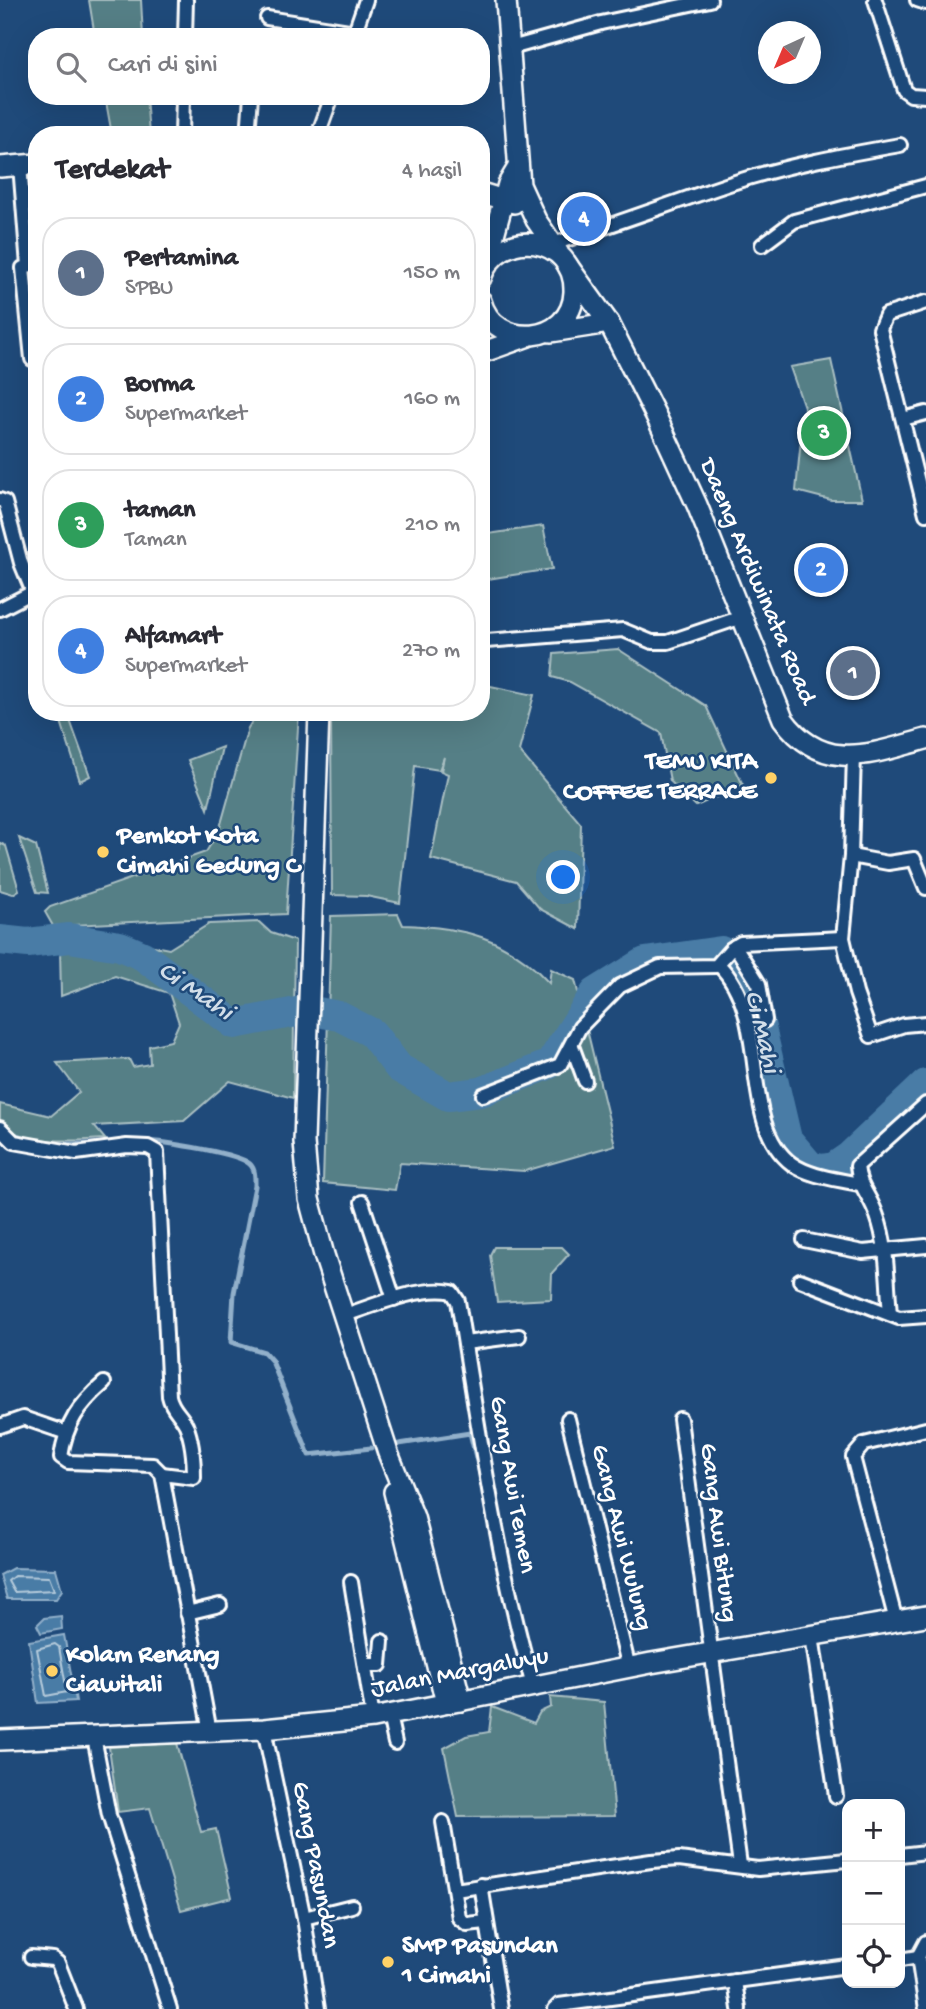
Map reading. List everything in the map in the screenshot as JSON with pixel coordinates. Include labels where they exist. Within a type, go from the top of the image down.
[{"type":"main road","points":[[490,247],[503,200],[517,169],[506,0]]},
{"type":"main road","points":[[0,167],[28,165]]},
{"type":"main road","name":"Daeng Ardiwinata Road","points":[[517,169],[531,210],[609,323],[697,505],[783,719],[794,734],[816,751],[841,756],[926,739]]},
{"type":"main road","points":[[490,196],[531,210]]},
{"type":"main road","points":[[490,262],[494,255],[506,247],[521,242],[537,243],[561,256],[574,293],[571,307],[554,328],[490,350]]},
{"type":"main road","points":[[490,319],[502,330],[534,336],[609,323]]},
{"type":"main road","points":[[318,721],[304,1142],[309,1199],[343,1316],[388,1453],[400,1520],[454,1702]]},
{"type":"main road","name":"Jalan Margaluyu","points":[[0,1740],[264,1729],[381,1717],[629,1668],[926,1616]]},
{"type":"street","points":[[185,28],[186,0]]},
{"type":"street","points":[[356,28],[366,0]]},
{"type":"street","points":[[511,48],[601,23],[710,0]]},
{"type":"street","points":[[875,0],[904,90],[911,95],[926,96]]},
{"type":"street","points":[[917,0],[926,3]]},
{"type":"street","points":[[267,18],[321,28]]},
{"type":"street","points":[[182,126],[183,105]]},
{"type":"street","points":[[249,126],[250,105]]},
{"type":"street","points":[[321,126],[329,105]]},
{"type":"street","points":[[561,256],[647,215],[732,184],[813,161],[900,145]]},
{"type":"street","points":[[762,245],[794,221],[926,186]]},
{"type":"street","points":[[28,241],[28,266],[23,268],[28,333]]},
{"type":"street","points":[[926,302],[892,312],[886,315],[880,325],[926,514]]},
{"type":"street","points":[[903,419],[926,413]]},
{"type":"street","points":[[0,500],[5,502],[28,580]]},
{"type":"street","points":[[0,609],[28,599]]},
{"type":"street","points":[[490,641],[623,630],[652,642],[668,642],[742,617]]},
{"type":"street","points":[[854,755],[851,856],[843,938],[856,993],[871,1036],[904,1025],[926,1023]]},
{"type":"street","points":[[851,856],[888,863],[914,859],[926,888]]},
{"type":"street","points":[[483,1095],[560,1065],[580,1027],[620,986],[660,967],[720,963],[741,943],[843,938]]},
{"type":"street","points":[[733,948],[759,984],[765,1020]]},
{"type":"street","points":[[720,963],[744,1004],[750,1028],[760,1107],[781,1154],[808,1173],[859,1184]]},
{"type":"street","points":[[572,1046],[585,1081]]},
{"type":"street","points":[[890,1314],[885,1252],[878,1217],[859,1184],[857,1166],[926,1104]]},
{"type":"street","points":[[0,1128],[10,1141],[76,1153],[138,1146],[148,1147],[157,1153],[169,1396],[172,1410],[184,1421],[190,1436],[194,1478],[162,1475]]},
{"type":"street","points":[[343,1316],[394,1299],[362,1202]]},
{"type":"street","points":[[804,1240],[863,1252],[926,1246]]},
{"type":"street","points":[[800,1280],[899,1318],[926,1316]]},
{"type":"street","name":"Gang Awi Temen","points":[[394,1299],[441,1289],[452,1292],[457,1301],[478,1438],[510,1605],[534,1686]]},
{"type":"street","points":[[464,1343],[519,1336]]},
{"type":"street","points":[[104,1383],[77,1409],[64,1432],[61,1457],[63,1461],[153,1465],[162,1475],[210,1732]]},
{"type":"street","points":[[0,1426],[23,1418],[64,1432]]},
{"type":"street","name":"Gang Awi Wulung","points":[[568,1419],[629,1668]]},
{"type":"street","name":"Gang Awi Bitung","points":[[680,1419],[740,1865]]},
{"type":"street","points":[[896,1621],[853,1457],[864,1444],[926,1429]]},
{"type":"street","points":[[351,1582],[366,1665],[381,1717],[395,1744]]},
{"type":"street","points":[[187,1613],[219,1605]]},
{"type":"street","points":[[812,1636],[836,1796]]},
{"type":"street","points":[[366,1665],[380,1665],[382,1641]]},
{"type":"street","name":"Gang Pasundan","points":[[264,1729],[304,1918],[318,2009]]},
{"type":"street","points":[[94,1737],[109,1815],[170,2009]]},
{"type":"street","points":[[443,1822],[462,1923],[486,1922]]},
{"type":"street","points":[[905,1854],[926,1852]]},
{"type":"street","points":[[455,1889],[651,1861],[679,1859],[758,1869],[842,1861]]},
{"type":"street","points":[[481,1885],[500,2009]]},
{"type":"street","points":[[304,1918],[352,1906]]},
{"type":"street","points":[[926,1942],[918,1957],[926,2009]]},
{"type":"street","points":[[31,1957],[53,1959],[58,1963],[76,2009]]},
{"type":"street","points":[[905,1958],[918,1957]]},
{"type":"street","points":[[555,2009],[559,2006],[842,1967]]},
{"type":"street","points":[[735,1981],[739,2009]]},
{"type":"green space","points":[[89,0],[141,0],[143,28],[94,28]]},
{"type":"green space","points":[[107,105],[147,105],[148,126],[110,126]]},
{"type":"green space","points":[[831,360],[862,500],[831,500],[796,491],[804,407],[790,367]]},
{"type":"green space","points":[[543,526],[552,569],[490,579],[490,534]]},
{"type":"green space","points":[[618,649],[706,706],[743,785],[696,806],[670,781],[661,733],[570,682],[552,677],[554,654]]},
{"type":"green space","points":[[490,686],[534,695],[519,751],[581,824],[578,929],[540,909],[516,881],[431,859],[448,774],[441,771],[444,757],[439,770],[415,766],[400,903],[366,896],[332,895],[331,721],[490,721]]},
{"type":"green space","points":[[61,721],[70,721],[90,776],[80,781]]},
{"type":"green space","points":[[252,721],[298,721],[286,914],[53,926],[45,912],[50,907],[206,852],[219,831],[248,728]]},
{"type":"green space","points":[[222,747],[208,809],[188,760]]},
{"type":"green space","points":[[19,838],[36,846],[48,893],[37,892]]},
{"type":"green space","points":[[0,843],[6,846],[19,890],[13,894],[0,890]]},
{"type":"green space","points":[[398,914],[403,925],[445,928],[483,937],[517,955],[549,983],[551,969],[575,980],[615,1145],[525,1171],[400,1163],[395,1190],[323,1183],[331,916]]},
{"type":"green space","points":[[259,922],[271,933],[295,941],[293,1098],[230,1081],[184,1121],[94,1126],[105,1139],[35,1139],[10,1130],[0,1122],[0,1104],[51,1116],[79,1092],[57,1063],[129,1059],[133,1067],[150,1064],[149,1046],[171,1041],[179,1023],[169,993],[115,976],[61,996],[60,949],[114,938],[169,949],[209,924]]},
{"type":"green space","points":[[494,1247],[562,1247],[569,1254],[552,1273],[551,1299],[497,1302],[490,1255]]},
{"type":"green space","points":[[550,1697],[604,1702],[615,1816],[458,1817],[444,1748],[466,1736],[489,1732],[492,1707],[534,1723],[540,1712],[551,1707]]},
{"type":"green space","points":[[177,1743],[201,1832],[216,1829],[232,1897],[181,1910],[150,1808],[118,1812],[109,1747]]},
{"type":"water","points":[[13,1568],[56,1569],[62,1590],[56,1599],[7,1599],[0,1575]]},
{"type":"water","points":[[61,1616],[62,1629],[41,1633],[37,1625],[44,1618]]},
{"type":"water","name":"Kolam Renang Ciawitali","points":[[64,1635],[76,1701],[38,1703],[29,1641]]},
{"type":"waterway","name":"Ci Mahi","points":[[0,940],[28,943],[69,938],[120,946],[143,956],[234,1024],[307,1010],[339,1016],[372,1033],[399,1068],[448,1096],[481,1092],[550,1064],[595,993],[645,962],[721,951],[750,981],[787,1139],[810,1166],[821,1169],[834,1167],[850,1156],[926,1084]]},
{"type":"waterway","points":[[11,1133],[31,1140]]},
{"type":"waterway","points":[[138,1141],[161,1142],[210,1151],[238,1158],[252,1167],[255,1186],[234,1293],[231,1342],[264,1352],[272,1361],[309,1455],[371,1448]]},
{"type":"waterway","points":[[58,1144],[101,1144]]},
{"type":"waterway","points":[[399,1444],[470,1433],[482,1482]]},
{"type":"waterway","points":[[915,1608],[926,1606]]},
{"type":"place","name":"Alfamart","points":[[584,219]]},
{"type":"place","name":"taman","points":[[824,433]]},
{"type":"place","name":"Borma","points":[[821,570]]},
{"type":"place","name":"Pertamina","points":[[853,673]]},
{"type":"place","name":"TEMU KITA COFFEE TERRACE","points":[[771,778]]},
{"type":"place","name":"Pemkot Kota Cimahi Gedung C","points":[[103,852]]},
{"type":"place","name":"Kolam Renang Ciawitali","points":[[52,1671]]},
{"type":"place","name":"SMP Pasundan 1 Cimahi","points":[[388,1962]]}]
